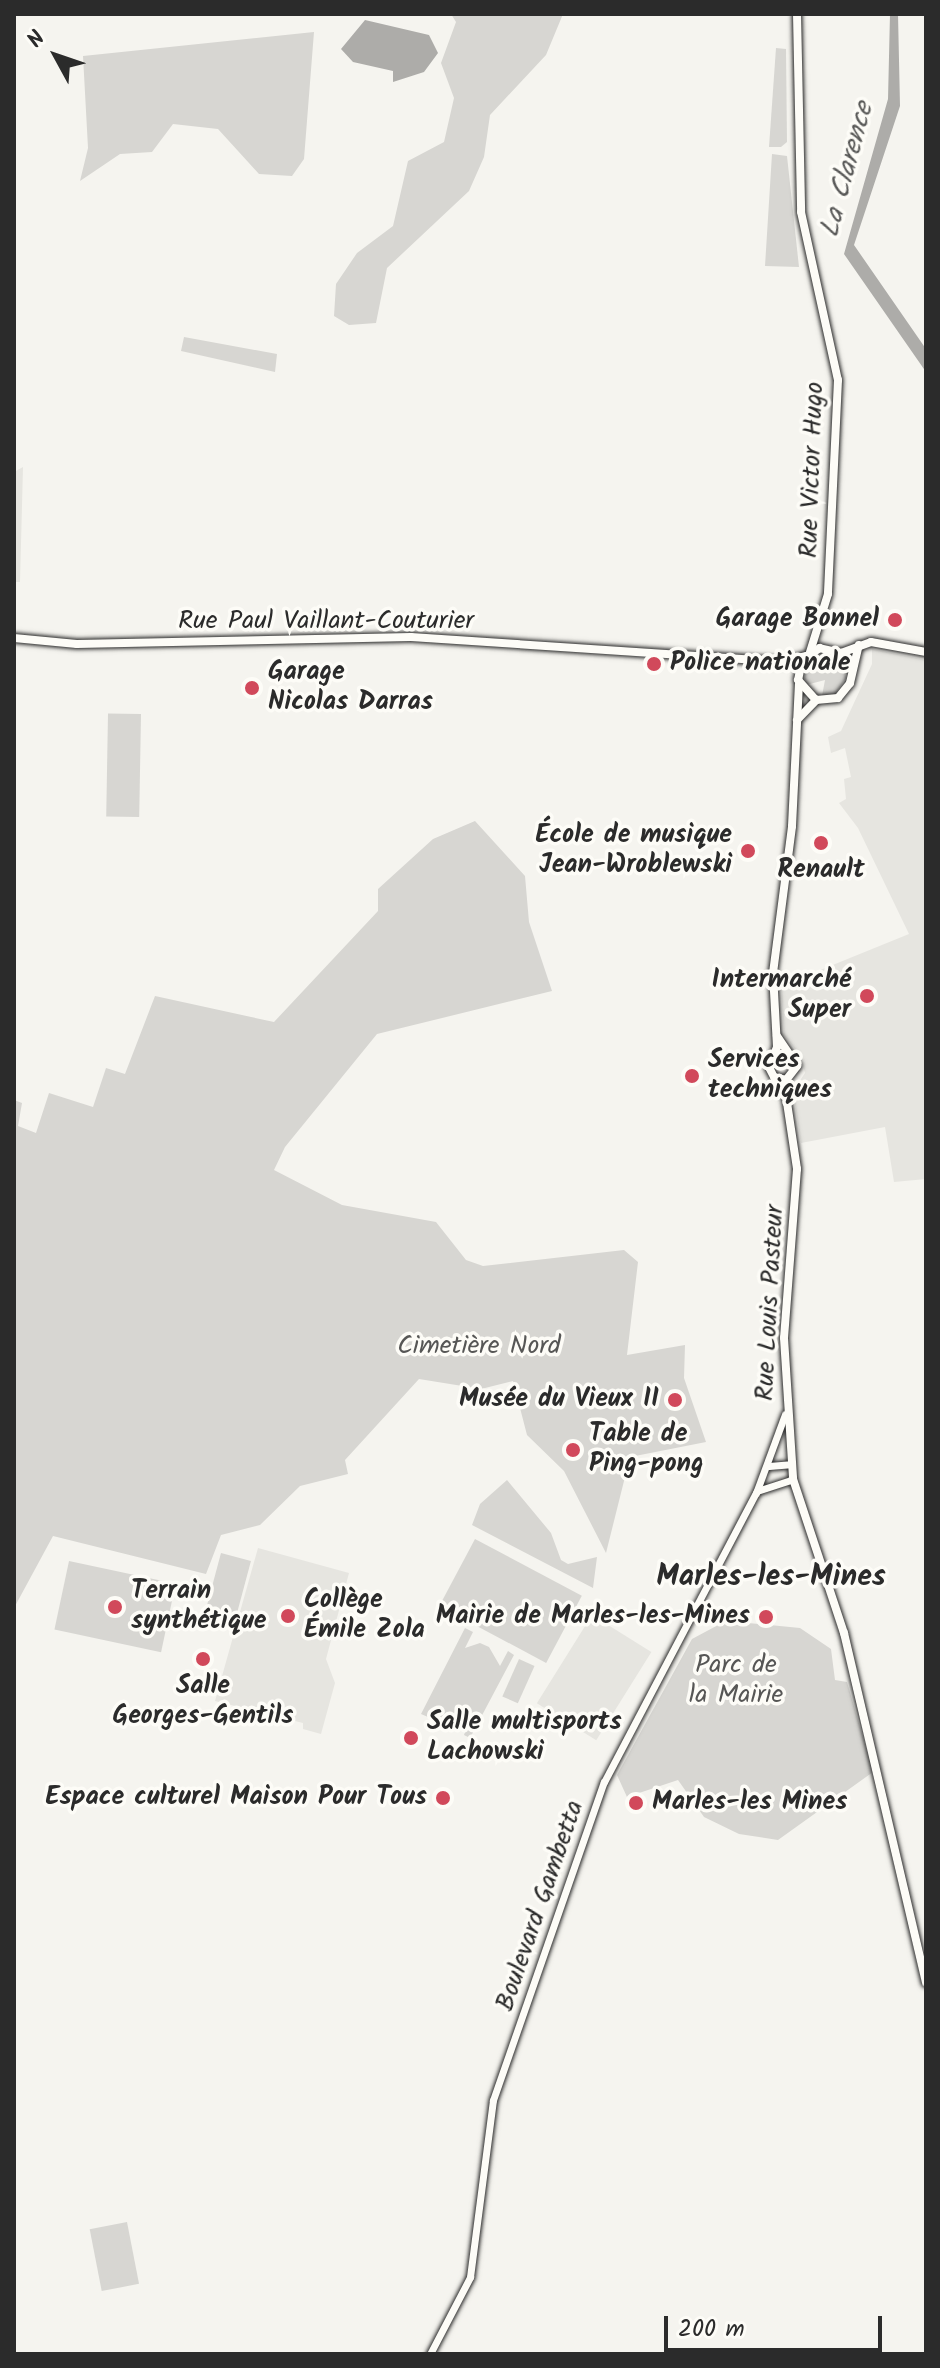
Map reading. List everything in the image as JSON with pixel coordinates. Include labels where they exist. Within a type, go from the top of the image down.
[{"type":"main road","name":"Rue Victor Hugo","points":[[797,14],[801,212],[838,380],[828,594],[821,627],[808,654]]},
{"type":"main road","points":[[821,627],[831,649]]},
{"type":"main road","name":"Rue Paul Vaillant-Couturier","points":[[14,638],[77,644],[411,637],[783,662],[808,654]]},
{"type":"main road","points":[[841,653],[859,645],[926,652]]},
{"type":"main road","points":[[795,724],[816,700],[842,695],[859,645]]},
{"type":"main road","points":[[777,1036],[797,1066],[789,1079],[777,1080],[769,1067],[777,1036],[773,973],[792,826],[799,680],[808,654],[831,649],[841,653],[851,669]]},
{"type":"main road","points":[[783,662],[816,700]]},
{"type":"main road","points":[[774,1056],[788,1054]]},
{"type":"main road","name":"Rue Louis Pasteur","points":[[789,1079],[786,1096],[798,1207],[785,1322],[785,1414],[790,1464],[844,1633],[895,1834],[926,1982]]},
{"type":"main road","name":"Rue Louis Pasteur","points":[[777,1080],[786,1096]]},
{"type":"street","name":"Boulevard Gambetta","points":[[430,2354],[474,2265],[493,2100],[604,1782],[756,1493],[769,1466],[785,1414]]},
{"type":"street","points":[[769,1466],[790,1464]]},
{"type":"street","points":[[756,1493],[793,1479]]},
{"type":"shaded area","points":[[890,14],[898,14],[900,106],[854,245],[926,349],[926,372],[844,254],[888,99]]},
{"type":"shaded area","points":[[365,20],[429,35],[438,53],[424,72],[393,82],[393,71],[353,62],[341,49]]},
{"type":"shaded area","points":[[23,467],[20,582],[14,582],[14,472]]},
{"type":"shaded area","points":[[872,649],[926,660],[926,1179],[894,1182],[885,1127],[801,1143],[793,1091],[805,1073],[800,1055],[784,1035],[781,986],[909,934],[858,828],[839,803],[846,799],[844,779],[851,777],[845,748],[831,753],[828,737],[841,731],[872,664]]},
{"type":"shaded area","name":"Collège Émile Zola","points":[[258,1548],[349,1573],[326,1659],[335,1683],[321,1734],[303,1729],[303,1723],[215,1701]]},
{"type":"shaded area","points":[[592,1615],[651,1652],[596,1740],[537,1703]]},
{"type":"green space","points":[[451,14],[563,14],[546,55],[490,115],[484,157],[469,191],[387,268],[376,323],[349,325],[334,316],[336,284],[357,253],[393,226],[408,161],[444,142],[454,98],[441,63],[456,22]]},
{"type":"green space","points":[[314,32],[304,159],[292,176],[259,174],[218,129],[173,124],[152,152],[120,154],[80,181],[88,148],[83,56]]},
{"type":"green space","points":[[776,48],[786,49],[787,142],[781,147],[769,147]]},
{"type":"green space","points":[[772,154],[787,156],[799,267],[765,266]]},
{"type":"green space","points":[[184,337],[277,354],[275,372],[181,351]]},
{"type":"green space","points":[[828,654],[844,665],[846,678],[835,694],[822,696],[825,680],[806,685],[804,672],[810,660]]},
{"type":"green space","points":[[108,713],[141,714],[139,817],[106,816]]},
{"type":"green space","name":"Cimetière Nord","points":[[475,821],[525,876],[529,922],[552,991],[377,1034],[285,1147],[274,1170],[342,1205],[436,1222],[466,1260],[483,1266],[624,1250],[638,1262],[627,1355],[685,1345],[684,1378],[706,1442],[630,1457],[606,1553],[564,1471],[527,1435],[513,1381],[481,1389],[419,1379],[345,1460],[348,1474],[300,1486],[260,1525],[221,1535],[206,1574],[53,1536],[14,1608],[14,1100],[22,1103],[18,1126],[36,1133],[49,1093],[93,1107],[106,1068],[125,1074],[155,996],[274,1022],[378,911],[378,889],[433,839]]},
{"type":"green space","points":[[507,1480],[551,1533],[561,1560],[568,1564],[597,1557],[593,1588],[472,1525],[480,1504]]},
{"type":"green space","points":[[475,1539],[582,1596],[546,1663],[439,1606]]},
{"type":"green space","points":[[221,1553],[251,1561],[235,1621],[205,1613]]},
{"type":"green space","name":"Terrain synthétique","points":[[69,1561],[176,1584],[161,1652],[54,1629]]},
{"type":"green space","name":"Parc de la Mairie","points":[[720,1624],[800,1628],[831,1649],[835,1680],[847,1682],[873,1772],[778,1840],[739,1834],[704,1817],[678,1780],[627,1797],[617,1775],[692,1639]]},
{"type":"green space","points":[[465,1628],[473,1632],[465,1648],[480,1643],[489,1647],[500,1666],[508,1651],[514,1655],[470,1738],[464,1735],[468,1724],[447,1726],[432,1711],[428,1717],[421,1714]]},
{"type":"green space","points":[[519,1659],[535,1666],[518,1703],[502,1696]]},
{"type":"green space","points":[[127,2222],[139,2284],[102,2291],[90,2229]]},
{"type":"place","name":"Garage Bonnel","points":[[895,620]]},
{"type":"place","name":"Police nationale","points":[[654,664]]},
{"type":"place","name":"Garage Nicolas Darras","points":[[252,688]]},
{"type":"place","name":"Renault","points":[[821,843]]},
{"type":"place","name":"École de musique Jean-Wroblewski","points":[[748,851]]},
{"type":"place","name":"Intermarché Super","points":[[867,996]]},
{"type":"place","name":"Services techniques","points":[[692,1076]]},
{"type":"place","name":"Musée du Vieux II","points":[[675,1400]]},
{"type":"place","name":"Table de Ping-pong","points":[[573,1450]]},
{"type":"place","name":"Terrain synthétique","points":[[115,1607]]},
{"type":"place","name":"Collège Émile Zola","points":[[288,1616]]},
{"type":"place","name":"Mairie de Marles-les-Mines","points":[[766,1617]]},
{"type":"place","name":"Salle Georges-Gentils","points":[[203,1659]]},
{"type":"place","name":"Salle multisports Lachowski","points":[[411,1738]]},
{"type":"place","name":"Espace culturel Maison Pour Tous","points":[[443,1798]]},
{"type":"place","name":"Marles-les Mines","points":[[636,1803]]},
{"type":"district","name":"Marles-les-Mines","points":[[771,1577]]},
{"type":"water label","name":"La Clarence","points":[[848,170]]}]
